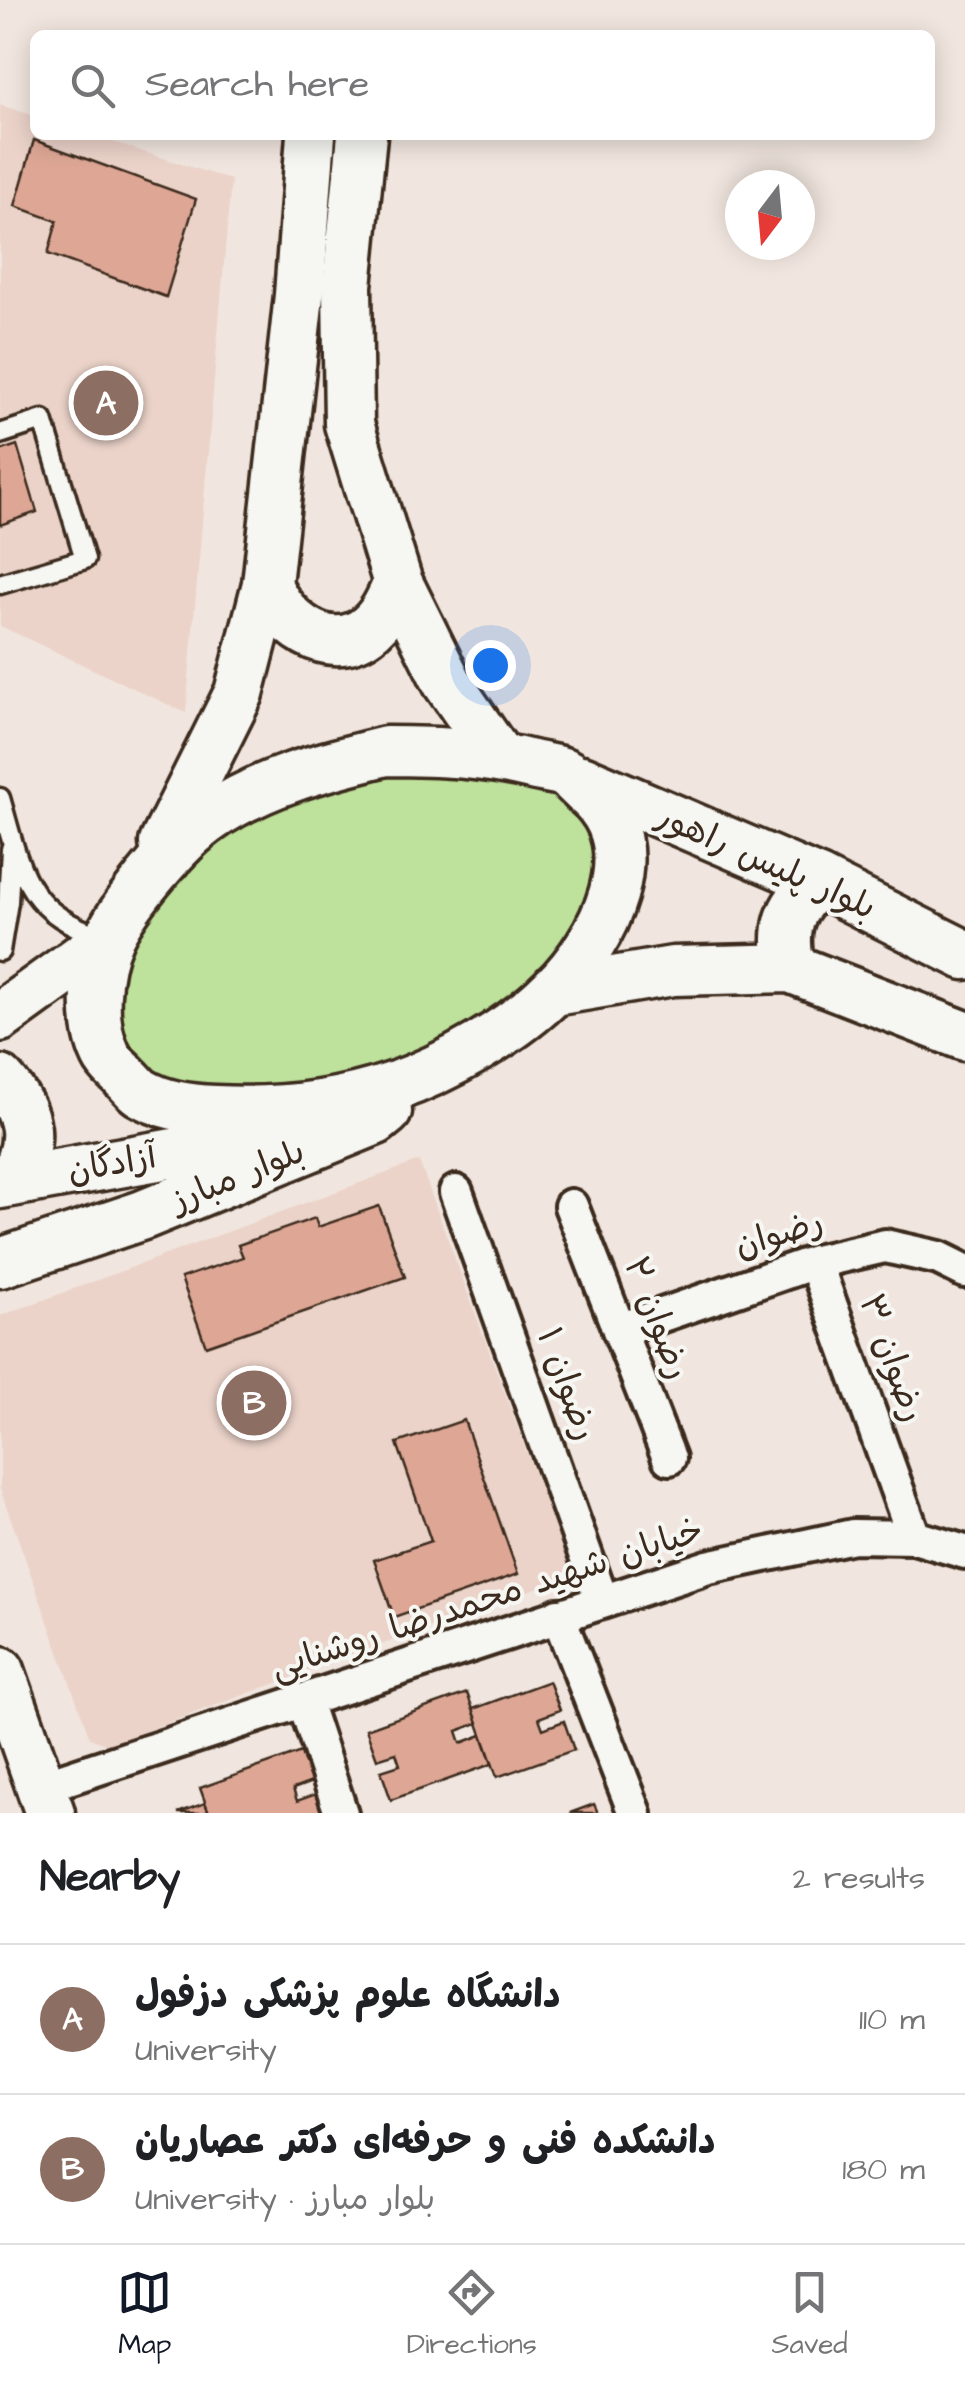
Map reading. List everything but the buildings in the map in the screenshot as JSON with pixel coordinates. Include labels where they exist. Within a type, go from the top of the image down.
[{"type":"main road","points":[[311,140],[299,295],[267,584],[239,692],[144,882],[108,939],[96,990],[98,1027],[107,1058],[141,1093],[193,1109],[256,1112],[338,1105],[398,1086],[459,1057],[554,991],[591,946],[610,905],[620,868],[618,834],[601,804],[566,773]]},
{"type":"main road","points":[[362,140],[347,286],[349,424],[398,584],[446,682],[498,756]]},
{"type":"main road","points":[[267,584],[274,604],[296,627],[344,640],[364,632],[378,618],[398,584]]},
{"type":"main road","name":"بلوار پلیس راهور","points":[[144,882],[209,818],[294,775],[386,752],[498,756],[566,773],[818,881],[965,956]]},
{"type":"main road","points":[[790,968],[785,944],[789,920],[800,898],[818,881]]},
{"type":"main road","points":[[0,1017],[108,939]]},
{"type":"main road","points":[[554,991],[673,971],[790,968],[965,1036]]},
{"type":"main road","name":"بلوار مبارز","points":[[0,1262],[143,1214],[376,1120],[459,1057]]},
{"type":"main road","points":[[0,1080],[14,1095],[24,1116],[28,1138],[23,1162],[6,1183]]},
{"type":"main road","name":"آزادگان","points":[[6,1183],[268,1134],[338,1105]]},
{"type":"main road","points":[[0,1670],[46,1800]]},
{"type":"street","name":"رضوان ۱","points":[[456,1192],[602,1602]]},
{"type":"street","name":"رضوان ۲","points":[[571,1206],[669,1458]]},
{"type":"street","name":"رضوان","points":[[619,1330],[815,1262],[885,1246],[938,1258],[965,1271]]},
{"type":"street","name":"رضوان ۳","points":[[815,1262],[914,1538]]},
{"type":"street","name":"خیابان شهید محمدرضا روشنایی","points":[[46,1800],[304,1701],[708,1567],[853,1536],[914,1538],[965,1552]]},
{"type":"street","points":[[558,1614],[636,1813]]},
{"type":"street","points":[[304,1701],[341,1813]]},
{"type":"lane","points":[[0,434],[43,420],[84,559],[0,584]]},
{"type":"lane","points":[[0,798],[30,890],[67,925],[108,939]]},
{"type":"lane","points":[[0,951],[8,902],[11,838]]},
{"type":"shaded area","points":[[0,105],[30,114],[30,140],[107,140],[231,180],[186,713],[0,626]]},
{"type":"shaded area","points":[[419,1161],[572,1575],[107,1745],[90,1738],[0,1489],[0,1316]]},
{"type":"green space","points":[[389,773],[515,780],[554,792],[571,804],[590,829],[597,864],[587,903],[565,942],[540,971],[480,1021],[409,1058],[337,1082],[213,1089],[168,1078],[149,1068],[134,1053],[123,1033],[120,984],[136,932],[168,887],[231,830],[303,797]]},
{"type":"place","name":"دانشگاه علوم پزشکی دزفول","points":[[106,403]]},
{"type":"place","name":"دانشکده فنی و حرفه‌ای دکتر عصاریان","points":[[254,1403]]}]
